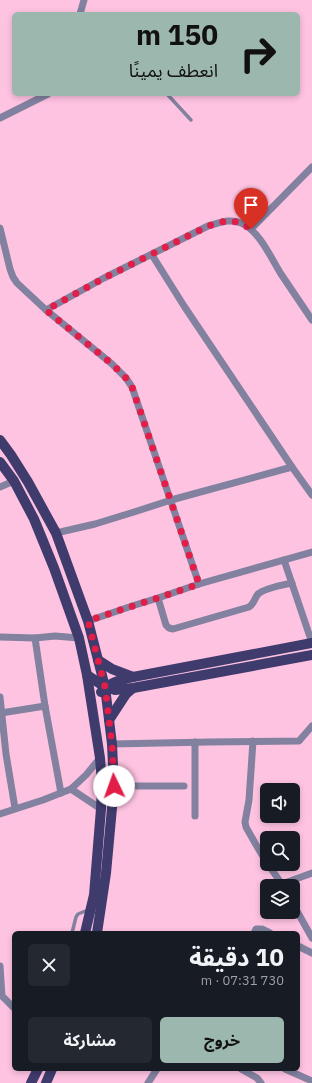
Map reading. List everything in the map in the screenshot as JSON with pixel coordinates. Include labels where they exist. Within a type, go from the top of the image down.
[{"type":"main road","points":[[0,440],[28,482],[56,533],[88,621],[105,687],[112,744],[114,786],[106,873],[97,931]]},
{"type":"main road","points":[[0,462],[14,481],[34,519],[54,568],[79,638],[87,675],[100,758],[102,783],[94,895],[86,931]]},
{"type":"main road","points":[[98,660],[133,682],[312,643]]},
{"type":"main road","points":[[92,704],[105,687],[113,682],[133,682],[312,655]]},
{"type":"main road","points":[[87,675],[105,687]]},
{"type":"main road","points":[[109,720],[133,682]]},
{"type":"main road","points":[[31,1083],[37,1071]]},
{"type":"main road","points":[[46,1083],[51,1071]]},
{"type":"street","points":[[81,12],[84,0]]},
{"type":"street","points":[[0,118],[44,96]]},
{"type":"street","points":[[251,229],[312,167]]},
{"type":"street","points":[[46,310],[104,278],[208,226],[226,221],[242,223],[251,229],[264,246],[312,320]]},
{"type":"street","points":[[0,228],[10,269],[17,283],[46,310],[112,364],[126,378],[132,387],[199,584]]},
{"type":"street","points":[[152,255],[184,306],[312,495]]},
{"type":"street","points":[[56,533],[95,524],[171,500],[292,467]]},
{"type":"street","points":[[0,487],[14,481]]},
{"type":"street","points":[[88,621],[199,584],[312,552]]},
{"type":"street","points":[[284,560],[312,643]]},
{"type":"street","points":[[158,598],[166,625],[173,629],[249,607],[253,605],[254,600],[262,591],[292,583]]},
{"type":"street","points":[[0,637],[35,638],[55,636],[79,638]]},
{"type":"street","points":[[35,638],[45,706],[61,793]]},
{"type":"street","points":[[0,697],[15,808]]},
{"type":"street","points":[[1,713],[45,706]]},
{"type":"street","points":[[112,744],[299,741],[312,726]]},
{"type":"street","points":[[253,741],[249,800],[245,822],[246,827],[260,852]]},
{"type":"street","points":[[194,816],[195,742]]},
{"type":"street","points":[[0,814],[71,789],[86,775],[100,758]]},
{"type":"street","points":[[114,786],[184,786]]},
{"type":"street","points":[[71,789],[101,810]]},
{"type":"street","points":[[297,879],[312,873]]},
{"type":"street","points":[[300,917],[312,938]]},
{"type":"street","points":[[255,931],[262,929],[266,931]]},
{"type":"street","points":[[300,947],[312,952]]},
{"type":"street","points":[[0,966],[1,997],[12,1006]]},
{"type":"street","points":[[148,1083],[156,1071]]},
{"type":"street","points":[[245,1071],[258,1078],[261,1083]]},
{"type":"street","points":[[290,1071],[312,1081]]},
{"type":"lane","points":[[169,96],[191,120]]},
{"type":"lane","points":[[72,931],[78,914],[91,909]]},
{"type":"route","points":[[114,786],[112,744],[105,687],[88,621],[199,584],[136,394],[126,378],[112,364],[46,310],[104,278],[208,226],[226,221],[242,223],[251,229]]}]
